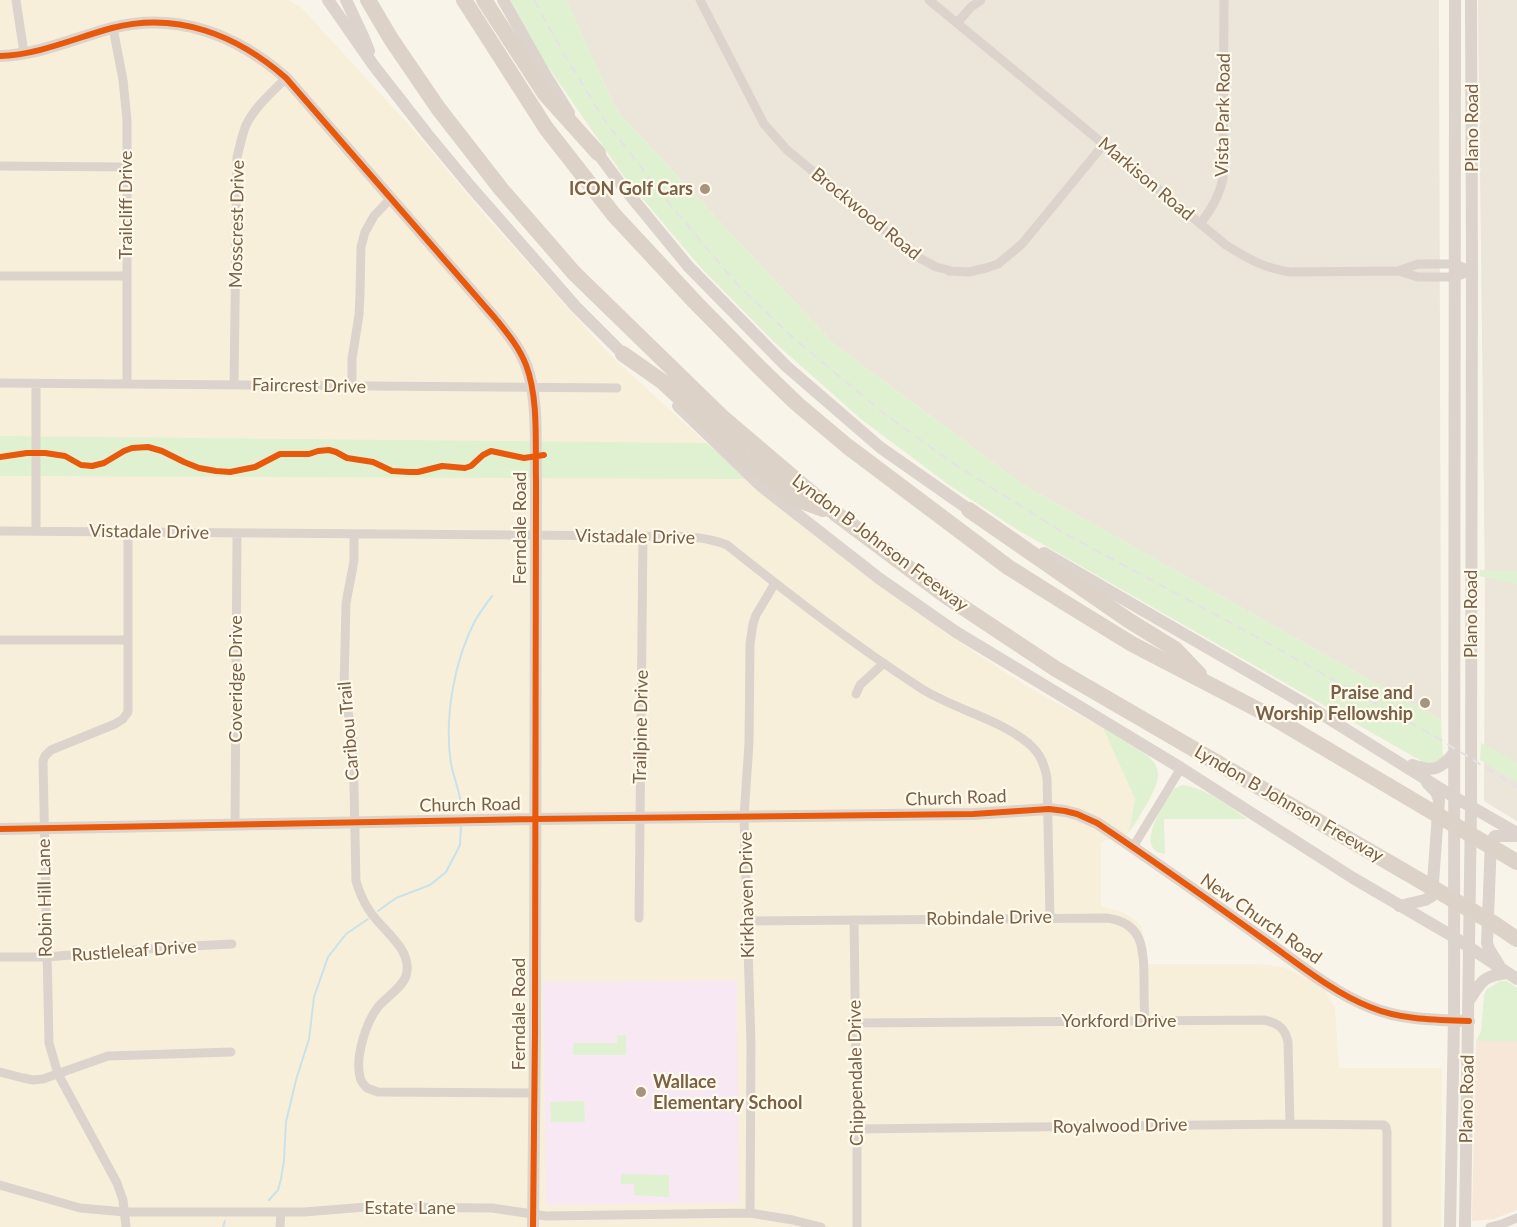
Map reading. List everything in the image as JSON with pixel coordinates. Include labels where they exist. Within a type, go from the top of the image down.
[{"type":"highway","name":"Lyndon B Johnson Freeway","points":[[368,0],[391,39],[438,108],[501,189],[574,273],[720,416],[834,513],[946,596],[1056,669],[1517,939]]},
{"type":"highway","points":[[464,0],[546,128],[614,215],[695,303],[796,403],[888,477],[1008,567],[1132,644],[1284,724],[1517,862]]},
{"type":"highway","points":[[484,0],[545,94],[598,153]]},
{"type":"highway","points":[[623,354],[663,382],[742,455],[796,499],[834,513]]},
{"type":"highway","points":[[969,510],[1128,620],[1175,649],[1207,683]]},
{"type":"main road","points":[[328,0],[374,66],[428,135],[523,248],[576,307],[761,486],[879,579],[956,632],[1181,768],[1353,879],[1454,937],[1508,973]]},
{"type":"main road","points":[[346,0],[374,66]]},
{"type":"main road","points":[[503,0],[575,122],[619,182],[688,266],[786,366],[881,448],[969,510],[1315,710],[1517,835]]},
{"type":"main road","name":"Plano Road","points":[[1450,1227],[1454,1020],[1455,0]]},
{"type":"main road","name":"Plano Road","points":[[1465,1227],[1471,806],[1471,0]]},
{"type":"main road","name":"Ferndale Road","points":[[0,56],[63,44],[113,28],[142,24],[168,23],[198,28],[238,44],[268,63],[286,78],[510,337],[526,366],[534,414],[536,535],[533,1227]]},
{"type":"main road","points":[[1455,92],[1472,93]]},
{"type":"main road","points":[[1455,497],[1471,497]]},
{"type":"main road","points":[[1455,614],[1470,614]]},
{"type":"main road","points":[[1395,760],[1419,768],[1433,769],[1446,763],[1454,753]]},
{"type":"main road","points":[[1399,906],[1432,896],[1439,800],[1436,792],[1418,774]]},
{"type":"main road","name":"Church Road","points":[[0,829],[973,814],[1049,810]]},
{"type":"main road","name":"New Church Road","points":[[1049,810],[1065,811],[1088,818],[1133,847],[1308,971],[1356,1001],[1370,1008],[1393,1014],[1469,1021]]},
{"type":"main road","points":[[1508,973],[1489,949],[1487,943],[1491,841],[1496,836],[1517,835]]},
{"type":"main road","points":[[1469,1000],[1481,981],[1493,974],[1508,973]]},
{"type":"main road","points":[[1452,1117],[1458,1122],[1458,1138],[1467,1146]]},
{"type":"street","points":[[16,0],[24,53]]},
{"type":"street","name":"Brockwood Road","points":[[700,0],[764,124],[776,139],[916,256],[949,272],[969,272],[998,264],[1022,244],[1104,144]]},
{"type":"street","name":"Markison Road","points":[[928,0],[1200,224],[1250,261],[1290,272],[1398,272],[1418,277],[1455,277],[1472,271]]},
{"type":"street","points":[[957,24],[981,0]]},
{"type":"street","name":"Vista Park Road","points":[[1200,224],[1213,207],[1223,179],[1224,0]]},
{"type":"street","name":"Trailcliff Drive","points":[[113,28],[126,104],[127,384]]},
{"type":"street","name":"Mosscrest Drive","points":[[234,385],[237,157],[247,124],[259,106],[286,78]]},
{"type":"street","points":[[0,166],[126,168]]},
{"type":"street","points":[[352,386],[352,359],[360,294],[361,247],[365,232],[374,216],[390,199]]},
{"type":"street","name":"Markison Road","points":[[1398,272],[1418,264],[1455,264],[1472,271]]},
{"type":"street","points":[[0,276],[126,276]]},
{"type":"street","name":"Faircrest Drive","points":[[0,383],[617,388]]},
{"type":"street","points":[[36,384],[36,531]]},
{"type":"street","name":"Vistadale Drive","points":[[0,531],[643,536],[700,537],[714,540],[727,545],[776,584],[924,690],[981,715],[1028,743],[1039,753],[1045,765],[1047,778],[1050,918]]},
{"type":"street","name":"Robin Hill Lane","points":[[126,1227],[123,1200],[117,1183],[58,1074],[49,1043],[43,761],[51,750],[116,724],[128,712],[128,532]]},
{"type":"street","name":"Coveridge Drive","points":[[235,825],[237,533]]},
{"type":"street","name":"Caribou Trail","points":[[354,534],[354,561],[346,603],[344,688],[353,741],[356,881],[370,912],[399,946],[407,965],[401,984],[377,1008],[364,1033],[359,1061],[360,1077],[367,1088],[378,1092],[534,1093]]},
{"type":"street","name":"Trailpine Drive","points":[[639,918],[643,536]]},
{"type":"street","name":"Kirkhaven Drive","points":[[750,1213],[751,1045],[744,817],[749,743],[751,634],[756,615],[776,584]]},
{"type":"street","points":[[0,640],[127,640]]},
{"type":"street","points":[[856,694],[860,685],[884,663]]},
{"type":"street","points":[[1133,847],[1181,768]]},
{"type":"street","name":"Robindale Drive","points":[[747,921],[1115,919],[1131,928],[1141,941],[1144,959],[1145,1021]]},
{"type":"street","name":"Chippendale Drive","points":[[854,920],[857,1227]]},
{"type":"street","name":"Rustleleaf Drive","points":[[0,957],[101,954],[232,944]]},
{"type":"street","name":"Yorkford Drive","points":[[856,1023],[1264,1020],[1275,1022],[1287,1035],[1290,1124]]},
{"type":"street","points":[[0,1072],[33,1080],[43,1079],[108,1056],[231,1052]]},
{"type":"street","name":"Royalwood Drive","points":[[857,1129],[1384,1125],[1387,1132],[1387,1227]]},
{"type":"street","name":"Estate Lane","points":[[0,1185],[80,1208],[125,1212],[492,1208],[546,1216],[750,1213],[821,1227]]},
{"type":"street","points":[[280,1227],[281,1212]]},
{"type":"street","points":[[1490,1227],[1517,1218]]},
{"type":"shaded area","points":[[0,0],[288,0],[301,7],[410,126],[489,220],[608,353],[706,443],[944,632],[1028,687],[1103,728],[1135,799],[1127,834],[1101,842],[1101,906],[1122,912],[1142,927],[1148,964],[1259,964],[1283,967],[1322,986],[1335,1008],[1339,1068],[1442,1068],[1441,1227],[0,1227]]},
{"type":"shaded area","points":[[566,0],[1439,0],[1441,720],[1024,485],[835,345],[617,111]]},
{"type":"shaded area","points":[[1478,0],[1517,0],[1517,821],[1484,801],[1485,586]]},
{"type":"shaded area","name":"Wallace Elementary School","points":[[737,980],[739,1203],[546,1205],[543,982]]},
{"type":"shaded area","points":[[1476,1041],[1517,1041],[1517,1210],[1494,1219],[1472,1221]]},
{"type":"green space","points":[[510,0],[566,0],[617,111],[835,345],[1024,485],[1441,720],[1443,758],[1437,764],[1423,762],[1016,529],[949,485],[862,420],[774,342],[702,269],[625,178],[546,64]]},
{"type":"green space","points":[[0,436],[706,443],[751,479],[0,476]]},
{"type":"green space","points":[[1480,570],[1517,571],[1517,584],[1479,576]]},
{"type":"green space","points":[[1103,728],[1145,754],[1156,765],[1158,771],[1153,793],[1127,834],[1135,799]]},
{"type":"green space","points":[[1481,743],[1517,762],[1517,782],[1480,760]]},
{"type":"green space","points":[[1183,785],[1209,794],[1247,819],[1164,819],[1165,854],[1157,851],[1152,847],[1153,826],[1175,788]]},
{"type":"green space","points":[[1500,981],[1507,981],[1517,988],[1517,1041],[1476,1041],[1481,1031],[1484,995],[1487,989]]},
{"type":"green space","points":[[617,1035],[626,1035],[626,1055],[573,1055],[574,1043],[617,1043]]},
{"type":"green space","points":[[584,1101],[585,1122],[551,1122],[550,1102]]},
{"type":"green space","points":[[621,1174],[669,1175],[669,1197],[634,1195],[634,1184],[621,1184]]},
{"type":"waterway","points":[[461,804],[451,764],[450,709],[457,671],[468,635],[492,596]]},
{"type":"waterway","points":[[378,911],[396,898],[430,885],[446,872],[460,845],[461,827]]},
{"type":"waterway","points":[[269,1200],[278,1190],[281,1179],[286,1122],[309,1039],[314,997],[328,957],[346,934],[368,919]]},
{"type":"waterway","points":[[223,1227],[225,1221]]},
{"type":"railway","points":[[534,0],[605,121],[736,283],[791,336],[882,412],[954,464],[1064,533],[1431,734],[1517,787]]},
{"type":"cycle path","points":[[0,56],[28,53],[112,28],[160,23],[183,25],[205,31],[247,50],[286,78],[495,318],[523,358],[533,392],[536,437],[533,1227]]},
{"type":"cycle path","points":[[0,457],[45,453],[65,456],[81,465],[92,466],[104,463],[132,448],[148,447],[199,468],[230,472],[255,467],[280,454],[309,454],[329,450],[347,458],[373,462],[392,471],[418,472],[442,466],[465,468],[491,451],[524,458],[544,455]]},
{"type":"cycle path","points":[[0,829],[973,814],[1049,809],[1065,811],[1097,823],[1316,977],[1356,1001],[1394,1015],[1431,1020],[1469,1021]]},
{"type":"place","name":"ICON Golf Cars","points":[[705,189]]},
{"type":"place","name":"Praise and Worship Fellowship","points":[[1425,703]]},
{"type":"place","name":"Wallace Elementary School","points":[[641,1092]]}]
